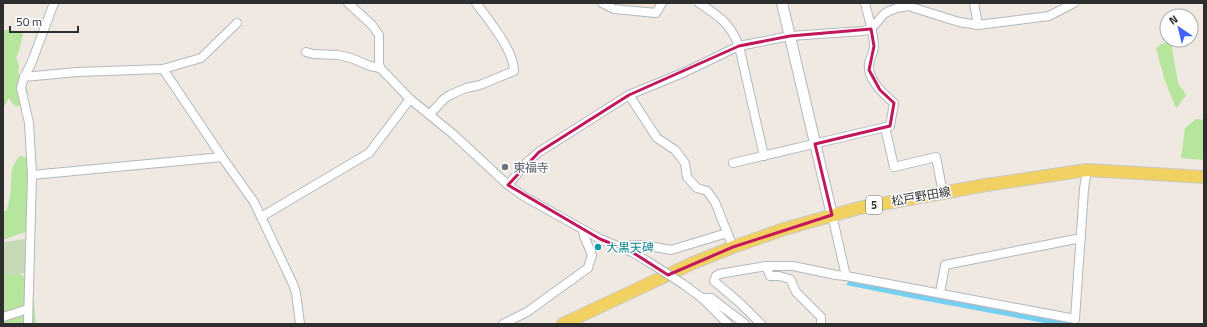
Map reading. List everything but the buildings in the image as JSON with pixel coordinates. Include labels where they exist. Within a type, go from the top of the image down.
[{"type":"main road","name":"松戸野田線","points":[[563,324],[686,266],[733,247],[784,229],[832,215],[882,203],[1087,170],[1204,177]]},
{"type":"street","points":[[28,324],[32,175],[29,123],[21,88],[54,3]]},
{"type":"street","points":[[348,3],[372,25],[379,36],[380,68],[410,99],[430,114],[508,185],[525,197],[584,230],[615,246],[632,252],[652,264],[702,298],[728,324]]},
{"type":"street","points":[[430,114],[444,99],[450,95],[514,72],[514,64],[499,34],[476,3]]},
{"type":"street","points":[[602,3],[614,9],[656,13],[662,3]]},
{"type":"street","points":[[699,3],[718,15],[733,32],[739,46],[764,156]]},
{"type":"street","points":[[782,3],[846,276]]},
{"type":"street","points":[[733,163],[890,126],[894,103],[880,90],[874,81],[870,70],[869,64],[874,46],[865,3]]},
{"type":"street","points":[[974,3],[978,25]]},
{"type":"street","points":[[508,185],[527,162],[539,152],[629,95],[685,72],[739,46],[790,36],[863,31],[870,29],[889,10],[908,6],[959,22],[978,25],[1049,16],[1074,3]]},
{"type":"street","points":[[24,77],[77,72],[163,69],[201,58],[237,23]]},
{"type":"street","points":[[306,52],[313,54],[338,55],[380,68]]},
{"type":"street","points":[[163,69],[254,202],[293,284],[296,293],[300,324]]},
{"type":"street","points":[[629,95],[657,138],[675,150],[685,163],[687,177],[697,188],[708,190],[715,202],[733,247]]},
{"type":"street","points":[[261,217],[368,153],[410,99]]},
{"type":"street","points":[[885,127],[894,167],[936,157],[942,193]]},
{"type":"street","points":[[32,175],[222,157]]},
{"type":"street","points":[[761,324],[741,304],[714,281],[716,276],[719,274],[766,266],[793,266],[1075,319],[1084,189],[1087,170]]},
{"type":"street","points":[[503,324],[527,312],[588,268],[592,255],[584,236],[584,230]]},
{"type":"street","points":[[615,246],[644,245],[671,250],[727,233]]},
{"type":"street","points":[[940,293],[945,265],[1081,238]]},
{"type":"street","points":[[766,266],[770,276],[779,276],[790,279],[796,292],[821,317],[820,324]]},
{"type":"street","points":[[702,298],[711,298],[745,324]]},
{"type":"street","points":[[3,317],[28,309]]},
{"type":"highlighted area","points":[[871,29],[874,46],[869,70],[880,90],[894,103],[890,126],[815,144],[832,215],[733,247],[668,275],[632,252],[600,239],[508,185],[539,152],[629,95],[739,46],[790,36]]},
{"type":"shaded area","points":[[607,3],[657,3],[653,10],[615,7]]},
{"type":"green space","points":[[3,30],[22,32],[23,35],[16,57],[19,66],[18,71],[20,80],[28,91],[26,103],[21,106],[15,106],[10,99],[8,99],[3,109]]},
{"type":"green space","points":[[1159,46],[1159,48],[1172,48],[1178,83],[1186,95],[1177,108],[1165,81],[1156,48]]},
{"type":"green space","points":[[1196,119],[1204,120],[1204,160],[1181,158],[1185,128]]},
{"type":"green space","points":[[20,156],[28,158],[30,167],[28,231],[3,240],[3,212],[7,210],[11,191],[13,166]]},
{"type":"green space","points":[[25,239],[25,273],[3,276],[3,242]]},
{"type":"green space","points":[[14,272],[24,276],[32,282],[36,324],[3,324],[3,273]]},
{"type":"water","points":[[849,281],[1076,324],[1050,324],[916,299],[846,285]]},
{"type":"place","name":"東福寺","points":[[505,167]]},
{"type":"place","name":"大黒天碑","points":[[598,247]]}]
